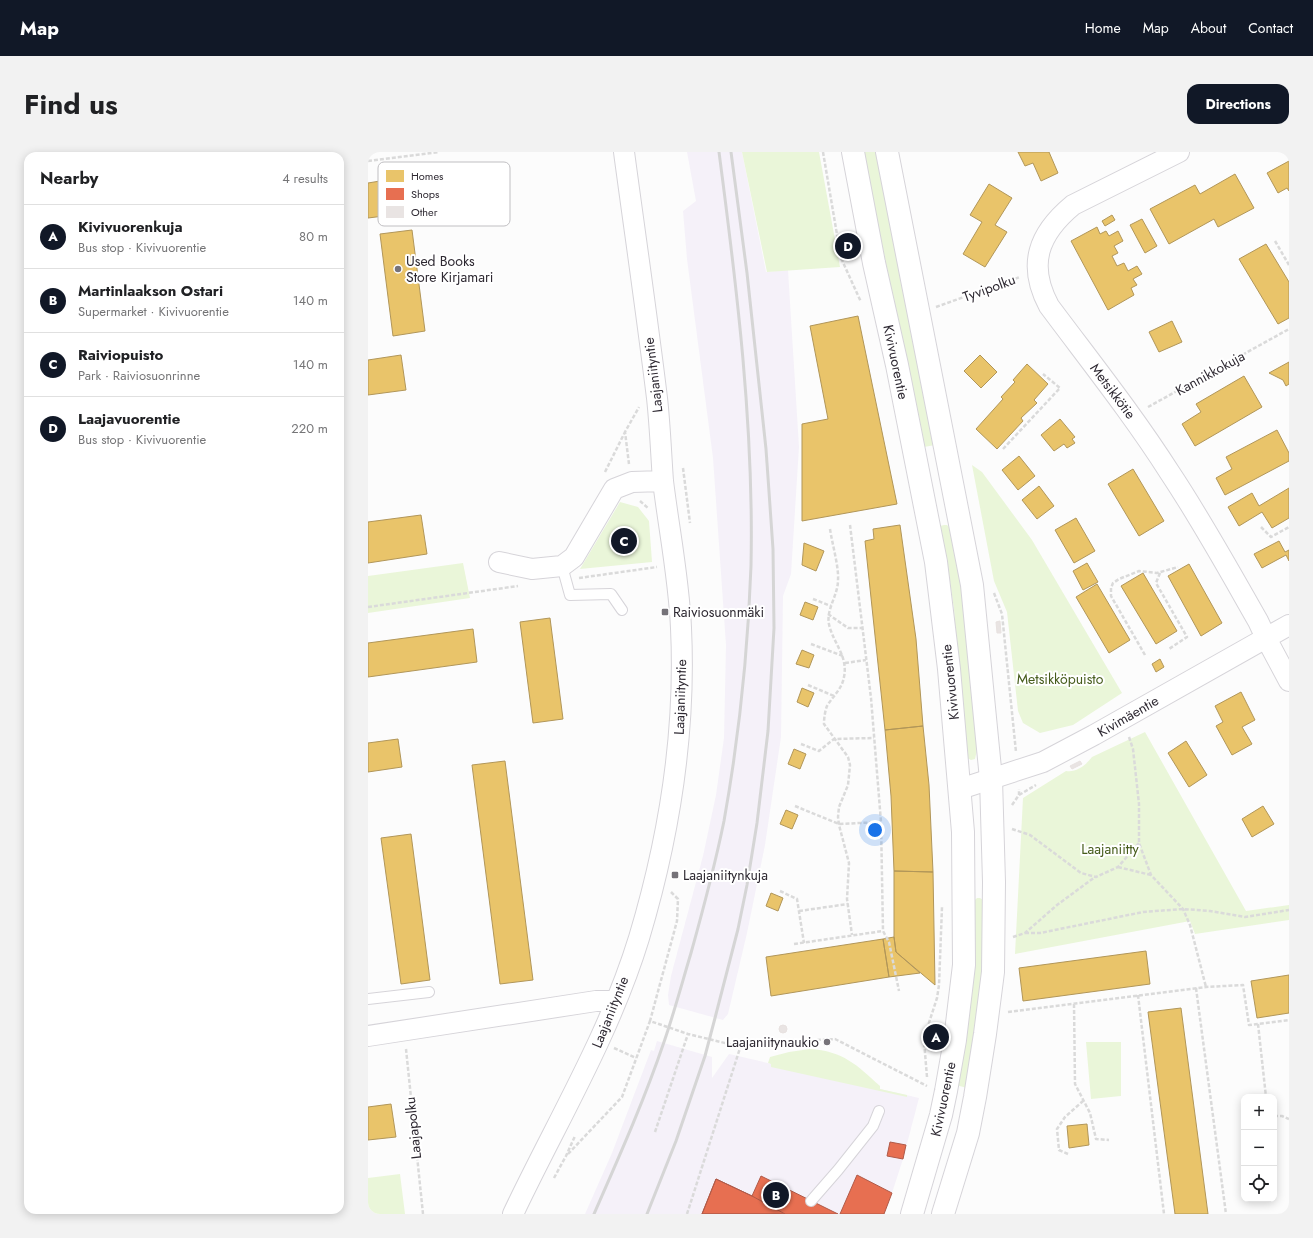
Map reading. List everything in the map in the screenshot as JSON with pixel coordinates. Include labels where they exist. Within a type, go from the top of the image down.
[{"type":"street","name":"Laajaniityntie","points":[[513,1214],[602,1036],[638,939],[663,848],[678,749],[682,694],[681,628],[675,564],[664,481],[657,400],[624,152]]},
{"type":"street","name":"Kivivuorentie","points":[[853,152],[874,263],[897,365],[936,562],[949,669],[963,832],[964,965],[955,1040],[946,1091],[929,1159],[912,1214]]},
{"type":"street","points":[[887,152],[972,586],[991,779],[994,882],[993,972],[975,1097],[968,1133],[944,1214]]},
{"type":"street","name":"Metsikkötie","points":[[1179,152],[1140,170],[1073,205],[1060,216],[1042,242],[1037,260],[1041,291],[1049,306],[1132,416],[1197,514],[1258,621],[1289,681]]},
{"type":"street","points":[[499,562],[532,569],[562,566],[574,557],[614,489],[632,482],[664,481]]},
{"type":"street","name":"Kivimäentie","points":[[960,789],[1043,762],[1289,625]]},
{"type":"street","points":[[368,1036],[596,1001],[616,1001]]},
{"type":"lane","points":[[562,566],[570,595],[610,594],[622,610]]},
{"type":"lane","points":[[368,999],[429,992]]},
{"type":"lane","points":[[811,1201],[873,1126],[879,1111]]},
{"type":"path","points":[[368,161],[439,152]]},
{"type":"path","points":[[823,152],[841,258],[862,302]]},
{"type":"path","points":[[1275,241],[1289,266]]},
{"type":"path","name":"Tyvipolku","points":[[933,308],[1021,276],[1039,275]]},
{"type":"path","name":"Kannikkokuja","points":[[1132,416],[1289,329]]},
{"type":"path","points":[[1003,449],[1060,388],[1043,374]]},
{"type":"path","points":[[642,402],[625,432],[635,497],[649,509]]},
{"type":"path","points":[[682,461],[691,531]]},
{"type":"path","points":[[850,524],[866,660],[881,822],[883,931],[889,942],[899,991]]},
{"type":"path","points":[[1261,527],[1271,537],[1289,527]]},
{"type":"path","points":[[830,529],[839,579],[838,589],[828,614],[829,628],[844,656],[845,664],[842,686],[827,707],[824,724],[848,757],[850,765],[848,785],[839,807],[839,824],[845,852],[850,863],[848,904],[852,935]]},
{"type":"path","points":[[1145,655],[1111,596],[1111,588],[1113,583],[1119,579],[1140,571],[1157,573],[1178,568]]},
{"type":"path","points":[[1160,572],[1156,583],[1187,637],[1168,649]]},
{"type":"path","points":[[813,599],[830,606]]},
{"type":"path","points":[[828,614],[848,628],[862,628]]},
{"type":"path","points":[[811,644],[844,656]]},
{"type":"path","points":[[845,664],[866,660]]},
{"type":"path","points":[[808,685],[834,696]]},
{"type":"path","points":[[1128,732],[1133,749],[1140,804],[1139,843],[1151,875],[1183,909],[1190,925],[1206,987]]},
{"type":"path","points":[[801,744],[820,750],[834,739],[874,738]]},
{"type":"path","points":[[795,806],[839,824],[881,822]]},
{"type":"path","points":[[1011,829],[1030,834],[1081,873],[1096,877]]},
{"type":"path","points":[[1025,933],[1057,905],[1096,877],[1118,867],[1139,843]]},
{"type":"path","points":[[1118,867],[1151,875]]},
{"type":"path","points":[[669,898],[672,886]]},
{"type":"path","points":[[566,1156],[622,1097],[650,1021],[678,921],[678,899],[671,891]]},
{"type":"path","points":[[780,891],[797,899],[804,943]]},
{"type":"path","points":[[926,1092],[927,1086],[924,1041],[939,985],[942,900]]},
{"type":"path","points":[[799,911],[848,904]]},
{"type":"path","points":[[1011,938],[1025,933],[1040,933],[1143,912],[1183,909],[1210,911],[1245,917],[1289,910]]},
{"type":"path","points":[[794,944],[883,931]]},
{"type":"path","points":[[1006,1012],[1196,988],[1243,985],[1249,1026],[1289,1020]]},
{"type":"path","points":[[1196,988],[1226,1214]]},
{"type":"path","points":[[1138,996],[1164,1214]]},
{"type":"path","points":[[1074,1004],[1075,1084],[1090,1113],[1096,1139],[1109,1140]]},
{"type":"path","points":[[650,1021],[688,1034],[733,1045],[835,1039],[927,1086]]},
{"type":"path","points":[[1258,1024],[1266,1094]]},
{"type":"path","points":[[655,1132],[688,1034]]},
{"type":"path","name":"Laajapolku","points":[[405,1042],[422,1214]]},
{"type":"path","name":"Laajaniityntie","points":[[616,1043],[614,1048],[636,1058]]},
{"type":"path","points":[[687,1214],[741,1045]]},
{"type":"path","points":[[1068,1154],[1059,1150],[1057,1129],[1065,1118],[1084,1101]]},
{"type":"path","points":[[1277,1116],[1282,1116],[1289,1119]]},
{"type":"path","points":[[552,1182],[576,1134]]},
{"type":"shaded area","points":[[687,152],[742,152],[766,272],[788,270],[799,447],[791,574],[783,596],[781,737],[765,845],[747,933],[728,1014],[723,1020],[669,1005],[668,995],[671,976],[703,856],[716,795],[724,738],[726,645],[713,458],[687,259],[683,211],[696,201]]},
{"type":"shaded area","points":[[657,1041],[712,1057],[712,1078],[729,1054],[919,1098],[903,1159],[884,1214],[585,1214],[612,1153],[651,1050],[654,1051]]},
{"type":"green space","points":[[742,152],[819,152],[840,267],[767,272]]},
{"type":"green space","points":[[863,152],[877,152],[935,445],[924,447]]},
{"type":"green space","name":"Metsikköpuisto","points":[[972,465],[982,472],[1032,540],[1122,693],[1073,725],[1040,733],[1023,723],[1018,711],[1007,612],[994,581]]},
{"type":"green space","points":[[620,502],[638,507],[649,521],[652,562],[580,569]]},
{"type":"green space","points":[[947,525],[950,528],[964,612],[977,750],[975,759],[971,760],[967,758],[963,750],[954,609],[940,528],[940,526]]},
{"type":"green space","points":[[463,563],[470,598],[368,613],[368,576]]},
{"type":"green space","name":"Laajaniitty","points":[[1145,732],[1246,911],[1289,905],[1289,920],[1195,934],[1190,921],[1015,954],[1023,798],[1066,771],[1077,770],[1087,763],[1092,757]]},
{"type":"green space","points":[[977,898],[983,900],[985,936],[980,1004],[967,1088],[956,1085],[973,902]]},
{"type":"green space","points":[[1086,1042],[1121,1042],[1121,1096],[1091,1099]]},
{"type":"green space","points":[[810,1049],[822,1050],[841,1056],[849,1060],[864,1072],[880,1086],[880,1089],[907,1095],[907,1097],[771,1067],[771,1064],[768,1063],[770,1057]]},
{"type":"green space","points":[[400,1174],[405,1214],[368,1214],[368,1178]]},
{"type":"building: Homes","points":[[1018,152],[1049,152],[1058,173],[1041,181],[1033,163],[1025,166]]},
{"type":"building: Homes","points":[[1289,161],[1289,191],[1287,188],[1278,193],[1267,173]]},
{"type":"building: Homes","points":[[1235,174],[1254,208],[1218,227],[1214,219],[1169,244],[1150,209],[1195,185],[1200,194]]},
{"type":"building: Homes","points":[[378,181],[378,217],[368,218],[368,183]]},
{"type":"building: Homes","points":[[989,184],[1012,198],[995,225],[1007,232],[985,267],[963,254],[982,222],[970,215]]},
{"type":"building: Homes","points":[[1112,215],[1115,220],[1105,226],[1102,221]]},
{"type":"building: Homes","points":[[1142,219],[1157,246],[1145,253],[1130,225]]},
{"type":"building: Homes","points":[[1097,227],[1100,234],[1106,231],[1109,236],[1118,231],[1123,241],[1114,246],[1118,253],[1112,256],[1117,266],[1124,263],[1128,271],[1137,266],[1142,274],[1133,279],[1137,285],[1131,288],[1134,295],[1108,310],[1071,241]]},
{"type":"building: Homes","points":[[412,230],[425,331],[393,336],[380,234]]},
{"type":"building: Homes","points":[[1266,244],[1289,282],[1289,318],[1278,324],[1239,259]]},
{"type":"building: Homes","points":[[858,316],[897,504],[802,521],[802,424],[828,419],[810,326]]},
{"type":"building: Homes","points":[[1172,321],[1182,342],[1159,352],[1149,332]]},
{"type":"building: Homes","points":[[401,355],[406,390],[368,395],[368,360]]},
{"type":"building: Homes","points":[[980,355],[997,372],[981,388],[964,371]]},
{"type":"building: Homes","points":[[1289,362],[1289,384],[1286,386],[1283,380],[1269,373]]},
{"type":"building: Homes","points":[[1027,364],[1048,384],[1034,400],[1037,403],[1021,418],[1023,421],[997,449],[976,429],[1003,399],[1001,397],[1015,382],[1013,380]]},
{"type":"building: Homes","points":[[1244,376],[1262,407],[1195,446],[1182,424],[1201,412],[1196,404]]},
{"type":"building: Homes","points":[[1060,419],[1075,437],[1072,439],[1075,443],[1067,448],[1064,444],[1054,451],[1041,435]]},
{"type":"building: Homes","points":[[1277,430],[1289,453],[1289,461],[1225,495],[1216,478],[1232,469],[1226,457]]},
{"type":"building: Homes","points":[[1019,456],[1035,476],[1018,490],[1002,470]]},
{"type":"building: Homes","points":[[1133,469],[1164,521],[1139,536],[1108,484]]},
{"type":"building: Homes","points":[[1039,486],[1054,506],[1037,519],[1022,500]]},
{"type":"building: Homes","points":[[1289,488],[1289,518],[1272,528],[1262,512],[1239,526],[1228,507],[1252,493],[1259,506]]},
{"type":"building: Homes","points":[[421,515],[427,554],[368,563],[368,522]]},
{"type":"building: Homes","points":[[1076,518],[1095,551],[1074,563],[1055,530]]},
{"type":"building: Homes","points":[[900,525],[916,639],[923,726],[885,730],[865,541],[874,539],[873,529]]},
{"type":"building: Homes","points":[[1279,541],[1285,552],[1289,550],[1289,561],[1286,555],[1262,568],[1254,554]]},
{"type":"building: Homes","points":[[804,543],[824,551],[816,571],[802,565]]},
{"type":"building: Homes","points":[[1087,563],[1098,582],[1083,590],[1073,571]]},
{"type":"building: Homes","points":[[1189,564],[1222,623],[1201,636],[1168,576]]},
{"type":"building: Homes","points":[[1143,573],[1177,631],[1156,644],[1121,586]]},
{"type":"building: Homes","points":[[1097,584],[1130,640],[1109,653],[1076,597]]},
{"type":"building: Homes","points":[[805,602],[818,607],[813,620],[800,615]]},
{"type":"building: Homes","points":[[550,618],[563,719],[533,723],[520,622]]},
{"type":"building: Homes","points":[[473,629],[477,662],[368,677],[368,643]]},
{"type":"building: Homes","points":[[802,650],[814,655],[809,668],[796,664]]},
{"type":"building: Homes","points":[[1160,659],[1164,667],[1156,672],[1152,664]]},
{"type":"building: Homes","points":[[802,688],[814,693],[808,707],[797,702]]},
{"type":"building: Homes","points":[[1241,692],[1255,720],[1242,727],[1252,744],[1232,755],[1216,726],[1223,722],[1215,706]]},
{"type":"building: Homes","points":[[923,726],[929,785],[933,872],[894,871],[891,796],[885,730]]},
{"type":"building: Homes","points":[[398,739],[402,767],[368,772],[368,743]]},
{"type":"building: Homes","points":[[1186,741],[1207,775],[1189,787],[1168,753]]},
{"type":"building: Homes","points":[[794,749],[806,754],[800,769],[788,764]]},
{"type":"building: Homes","points":[[505,761],[533,980],[500,984],[472,765]]},
{"type":"building: Homes","points":[[1263,806],[1274,824],[1252,837],[1242,819]]},
{"type":"building: Homes","points":[[786,810],[798,815],[792,829],[780,824]]},
{"type":"building: Homes","points":[[411,834],[430,980],[401,984],[381,838]]},
{"type":"building: Homes","points":[[894,871],[933,872],[935,985],[896,952],[894,937]]},
{"type":"building: Homes","points":[[771,893],[783,898],[778,911],[766,906]]},
{"type":"building: Homes","points":[[894,937],[896,952],[920,973],[889,977],[883,939]]},
{"type":"building: Homes","points":[[883,939],[889,977],[771,996],[766,957]]},
{"type":"building: Homes","points":[[1146,951],[1150,984],[1023,1001],[1019,968]]},
{"type":"building: Homes","points":[[1289,975],[1289,1013],[1257,1018],[1251,981]]},
{"type":"building: Homes","points":[[1181,1008],[1208,1214],[1175,1214],[1148,1012]]},
{"type":"building: Homes","points":[[391,1104],[396,1137],[368,1140],[368,1107]]},
{"type":"building: Homes","points":[[1087,1124],[1089,1145],[1069,1148],[1067,1126]]},
{"type":"building: Shops","points":[[890,1142],[906,1145],[903,1159],[887,1156]]},
{"type":"building: Shops","points":[[857,1175],[892,1193],[884,1214],[840,1214]]},
{"type":"building: Shops","points":[[761,1176],[838,1214],[702,1214],[716,1179],[752,1196]]},
{"type":"building: Shops","points":[[716,1179],[752,1196],[785,1214],[702,1214]]},
{"type":"building: Other","points":[[849,241],[851,250],[848,251],[846,242]]},
{"type":"building: Other","points":[[1000,621],[1001,633],[997,633],[996,622]]},
{"type":"building: Other","points":[[1080,761],[1082,764],[1072,769],[1070,766]]},
{"type":"building: Other","points":[[781,1025],[785,1025],[787,1029],[785,1033],[781,1033],[779,1031],[779,1027]]},
{"type":"building: Other","points":[[929,1030],[933,1031],[931,1042],[928,1042]]},
{"type":"railway","points":[[594,1214],[648,1086],[678,998],[713,871],[724,821],[738,726],[748,630],[751,566],[750,462],[738,307],[719,152]]},
{"type":"railway","points":[[647,1214],[676,1141],[705,1056],[738,929],[757,823],[768,731],[774,628],[773,549],[766,449],[747,273],[731,152]]},
{"type":"place","name":"Laajavuorentie","points":[[848,246]]},
{"type":"place","name":"Used Books Store Kirjamari","points":[[398,269]]},
{"type":"place","name":"Raiviopuisto","points":[[624,541]]},
{"type":"place","name":"Raiviosuonmäki","points":[[665,612]]},
{"type":"place","name":"Laajaniitynkuja","points":[[675,875]]},
{"type":"place","name":"Kivivuorenkuja","points":[[936,1037]]},
{"type":"place","name":"Laajaniitynaukio","points":[[827,1042]]},
{"type":"place","name":"Martinlaakson Ostari","points":[[776,1195]]}]
